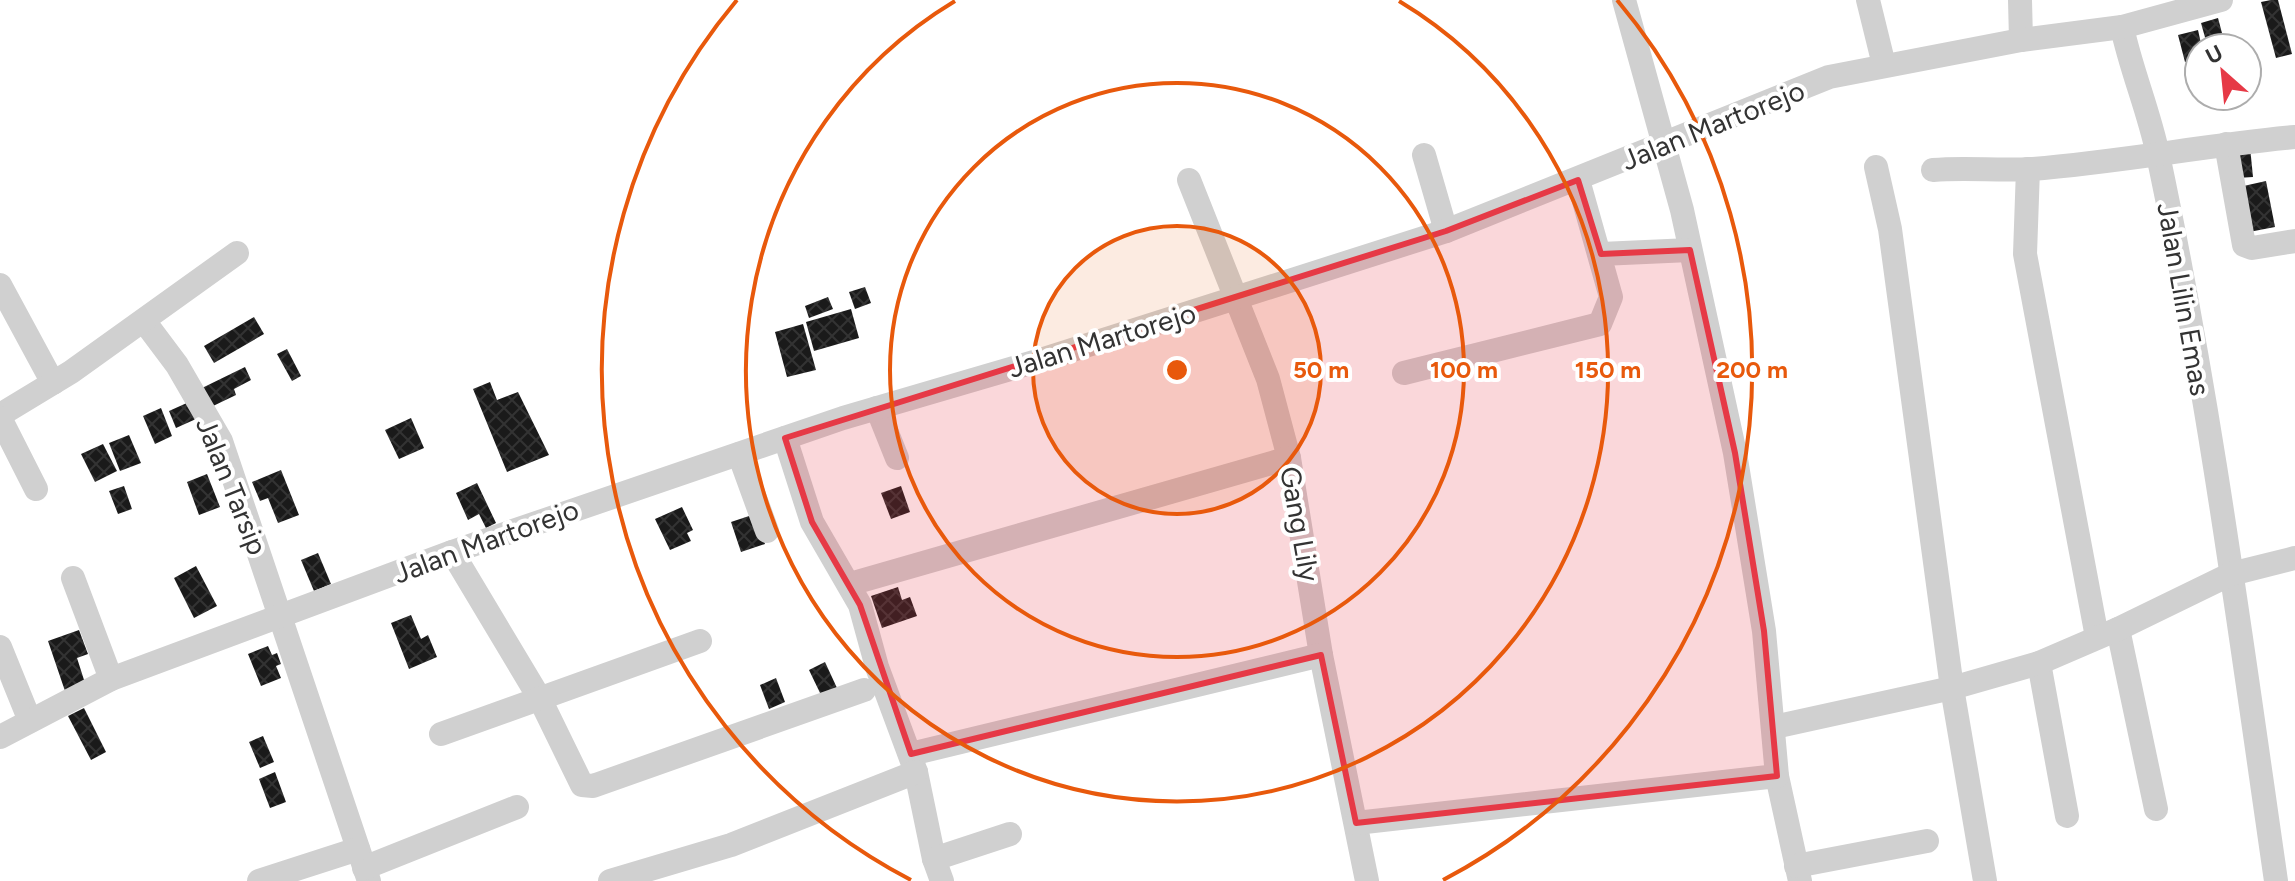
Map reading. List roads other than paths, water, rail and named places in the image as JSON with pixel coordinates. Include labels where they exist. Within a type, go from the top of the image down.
[{"type":"street","points":[[1624,0],[1665,144],[1735,453],[1764,631],[1777,776],[1798,873],[1927,841]]},
{"type":"street","points":[[1868,0],[1884,65]]},
{"type":"street","points":[[2020,0],[2021,40]]},
{"type":"street","name":"Jalan Martorejo","points":[[0,737],[111,679],[452,552],[877,408],[1236,299],[1446,231],[1829,77],[2021,40],[2122,27],[2221,0]]},
{"type":"street","name":"Jalan Lilin Emas","points":[[2122,27],[2145,96],[2159,157],[2231,574],[2276,881]]},
{"type":"street","points":[[1933,170],[2028,169],[2159,157],[2226,144],[2295,137]]},
{"type":"street","points":[[2226,144],[2244,245],[2252,248],[2295,241]]},
{"type":"street","points":[[1424,155],[1446,231]]},
{"type":"street","points":[[1876,167],[1890,229],[1952,688],[1985,881]]},
{"type":"street","points":[[2028,169],[2025,254],[2108,633],[2156,809]]},
{"type":"street","name":"Gang Lily","points":[[1189,180],[1268,379],[1289,458],[1321,655],[1367,881]]},
{"type":"street","points":[[1404,373],[1600,324],[1611,297],[1578,180]]},
{"type":"street","points":[[1601,254],[1690,250]]},
{"type":"street","points":[[36,489],[0,416],[144,321],[237,253]]},
{"type":"street","points":[[0,285],[53,383]]},
{"type":"street","name":"Jalan Tarsip","points":[[144,321],[177,365],[221,441],[364,866]]},
{"type":"street","points":[[877,408],[897,458]]},
{"type":"street","points":[[785,438],[812,522],[850,584],[914,763],[938,870],[1010,834]]},
{"type":"street","points":[[739,454],[767,531]]},
{"type":"street","points":[[850,584],[1289,458]]},
{"type":"street","points":[[452,552],[540,699],[577,780],[589,787],[864,690]]},
{"type":"street","points":[[1774,727],[1952,688],[2039,663],[2231,574],[2295,558]]},
{"type":"street","points":[[73,578],[111,679]]},
{"type":"street","points":[[441,734],[700,641]]},
{"type":"street","points":[[0,647],[30,721]]},
{"type":"street","points":[[610,881],[731,845],[914,763],[1321,655]]},
{"type":"street","points":[[2039,663],[2067,816]]},
{"type":"street","points":[[1356,823],[1777,776]]},
{"type":"street","points":[[259,881],[364,866],[517,807]]}]
